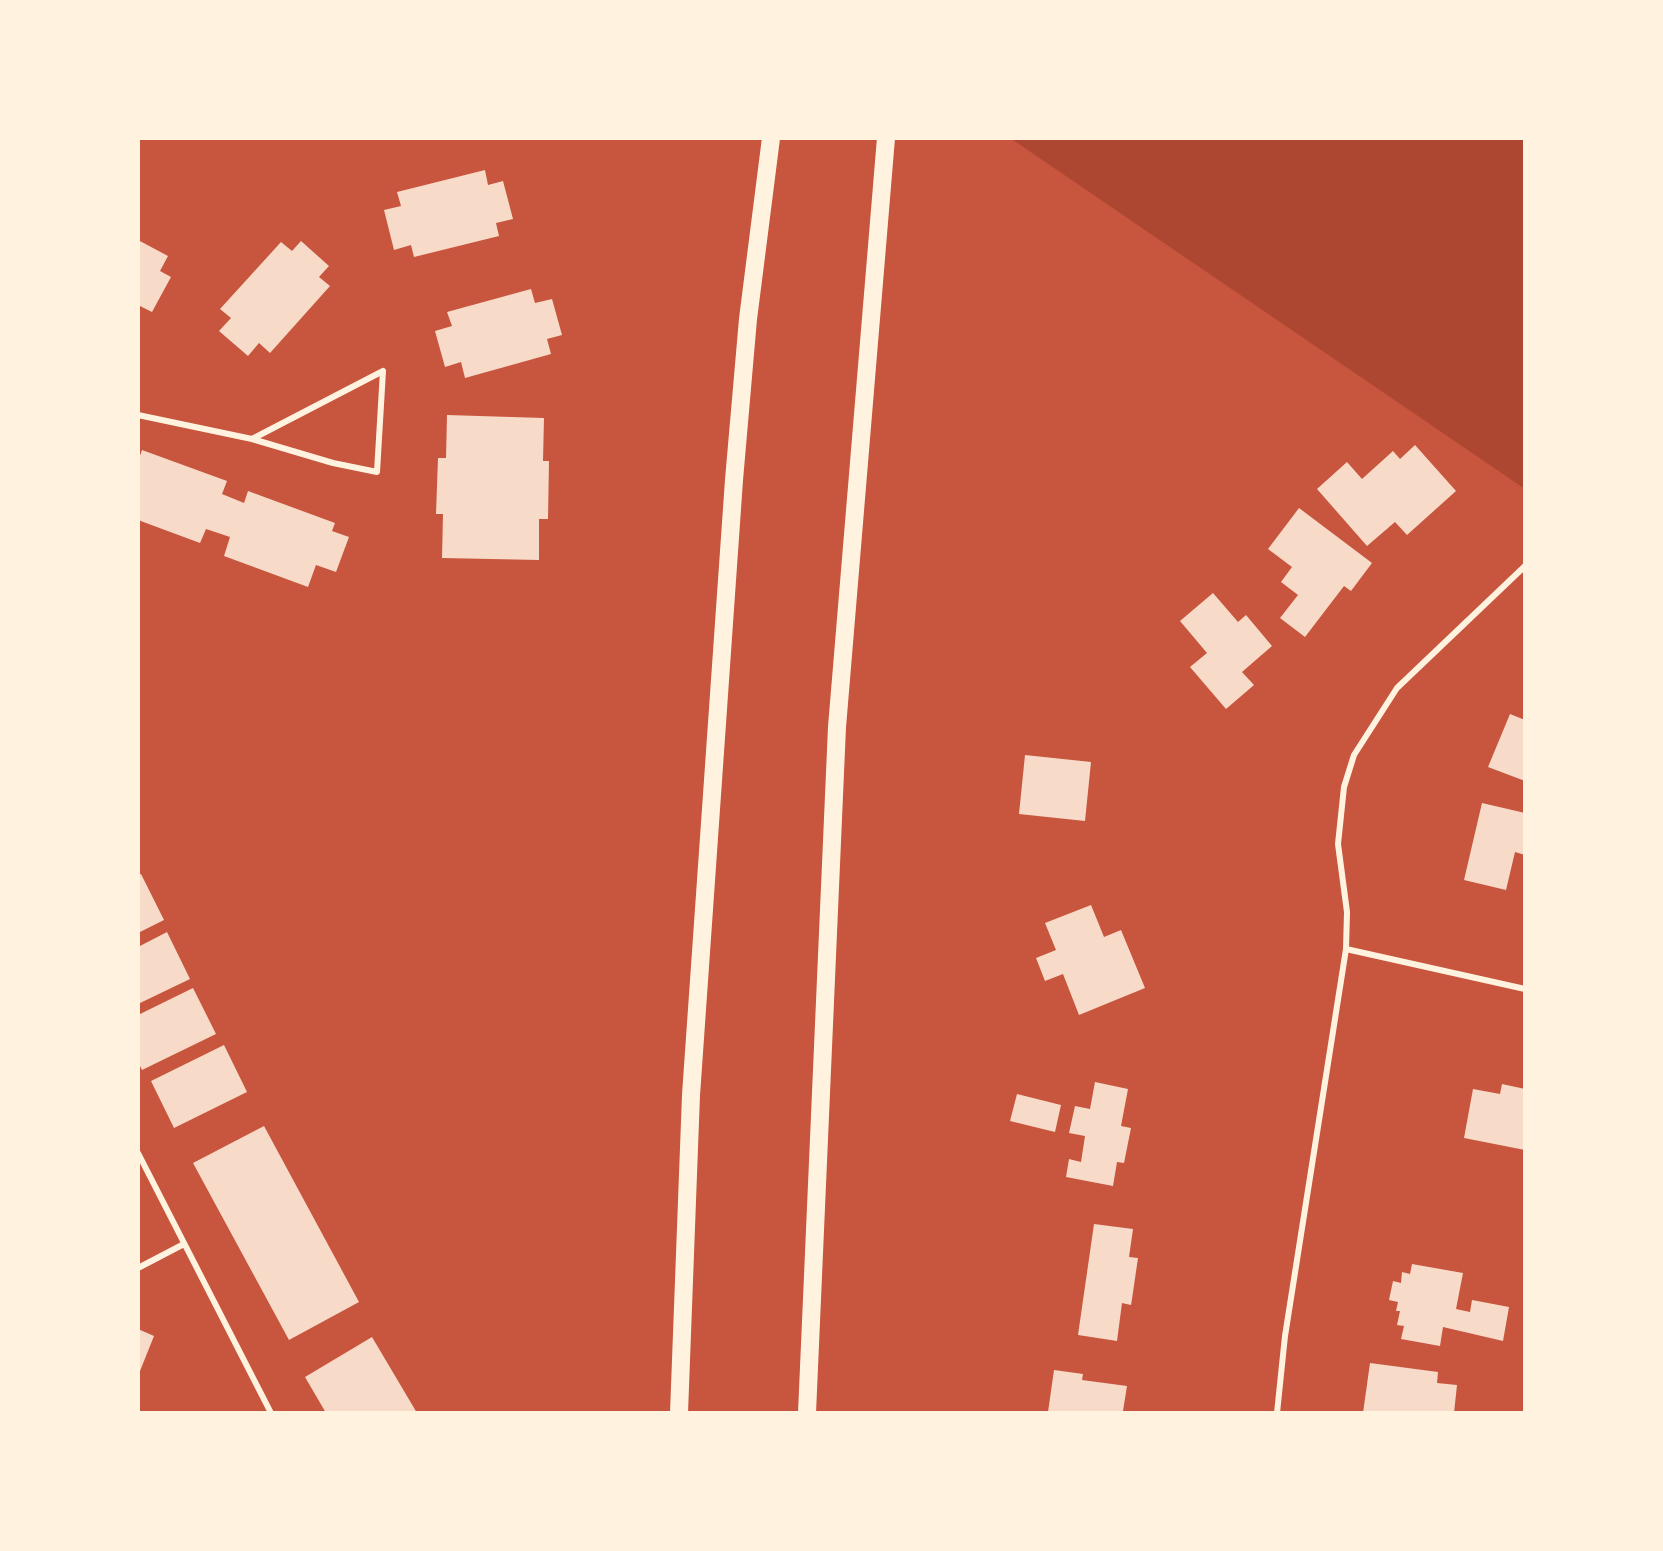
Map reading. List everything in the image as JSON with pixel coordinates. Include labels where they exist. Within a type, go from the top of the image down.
[{"type":"highway","points":[[679,1413],[691,1095],[733,492],[748,319],[771,138]]},
{"type":"highway","points":[[807,1413],[837,727],[886,138]]},
{"type":"street","points":[[138,415],[252,439],[333,463],[377,472],[383,371],[252,439]]},
{"type":"street","points":[[1277,1413],[1285,1336],[1346,949],[1347,912],[1338,844],[1344,788],[1354,755],[1397,688],[1525,566]]},
{"type":"street","points":[[1346,949],[1525,989]]},
{"type":"street","points":[[138,1153],[271,1413]]},
{"type":"street","points":[[138,1268],[184,1244]]},
{"type":"shaded area","points":[[1010,138],[1525,138],[1525,489]]},
{"type":"building","points":[[485,170],[488,185],[503,181],[513,219],[496,223],[499,236],[414,257],[411,245],[394,250],[384,210],[401,206],[397,192]]},
{"type":"building","points":[[138,240],[168,256],[160,271],[171,277],[152,312],[138,305]]},
{"type":"building","points":[[301,241],[329,266],[319,277],[330,286],[270,353],[259,343],[248,356],[219,331],[231,318],[220,309],[281,242],[292,251]]},
{"type":"building","points":[[531,289],[535,303],[552,299],[562,335],[547,339],[551,354],[465,378],[461,362],[445,367],[435,331],[452,326],[447,312]]},
{"type":"building","points":[[447,415],[544,418],[543,461],[549,461],[548,519],[539,519],[539,560],[442,558],[443,514],[436,514],[438,458],[446,458]]},
{"type":"building","points":[[1415,445],[1456,491],[1407,535],[1395,522],[1367,546],[1317,489],[1347,462],[1362,479],[1393,451],[1400,459]]},
{"type":"building","points":[[142,450],[227,481],[222,494],[244,503],[248,491],[335,523],[332,531],[349,537],[336,572],[316,565],[308,587],[224,556],[230,537],[206,529],[200,543],[138,520],[138,461]]},
{"type":"building","points":[[1299,508],[1372,563],[1351,591],[1344,586],[1305,637],[1280,618],[1298,595],[1281,582],[1292,567],[1268,549]]},
{"type":"building","points":[[1213,593],[1238,622],[1246,615],[1272,646],[1242,672],[1254,685],[1226,709],[1190,667],[1207,653],[1180,621]]},
{"type":"building","points":[[1510,714],[1525,720],[1525,781],[1488,767]]},
{"type":"building","points":[[1025,755],[1091,762],[1085,821],[1019,814]]},
{"type":"building","points":[[1482,803],[1525,813],[1525,855],[1515,852],[1506,890],[1464,880]]},
{"type":"building","points":[[141,874],[164,920],[138,933],[138,875]]},
{"type":"building","points":[[1091,905],[1104,937],[1121,930],[1145,988],[1079,1015],[1063,974],[1045,981],[1036,958],[1056,950],[1045,923]]},
{"type":"building","points":[[167,932],[190,979],[138,1004],[138,947]]},
{"type":"building","points":[[193,988],[216,1034],[142,1070],[138,1062],[138,1015]]},
{"type":"building","points":[[224,1045],[247,1092],[174,1128],[151,1081]]},
{"type":"building","points":[[1095,1082],[1128,1089],[1121,1126],[1131,1128],[1124,1163],[1117,1162],[1113,1186],[1066,1177],[1069,1159],[1081,1162],[1085,1136],[1069,1133],[1075,1106],[1090,1109]]},
{"type":"building","points":[[1502,1084],[1525,1089],[1525,1150],[1464,1138],[1473,1089],[1500,1094]]},
{"type":"building","points":[[1017,1094],[1061,1105],[1055,1132],[1010,1121]]},
{"type":"building","points":[[264,1126],[359,1302],[289,1340],[193,1163]]},
{"type":"building","points":[[1094,1224],[1133,1229],[1129,1257],[1138,1258],[1131,1305],[1122,1303],[1117,1341],[1078,1335]]},
{"type":"building","points":[[1412,1264],[1463,1273],[1456,1309],[1470,1312],[1472,1300],[1509,1307],[1503,1341],[1443,1327],[1440,1346],[1401,1339],[1404,1326],[1397,1325],[1400,1311],[1396,1311],[1398,1302],[1389,1300],[1393,1281],[1401,1283],[1402,1272],[1410,1274]]},
{"type":"building","points":[[138,1329],[154,1336],[138,1376]]},
{"type":"building","points":[[372,1337],[417,1413],[326,1413],[305,1377]]},
{"type":"building","points":[[1370,1363],[1438,1372],[1437,1383],[1457,1385],[1454,1413],[1363,1413]]},
{"type":"building","points":[[1054,1370],[1083,1374],[1082,1380],[1127,1386],[1123,1411],[1048,1412]]}]
